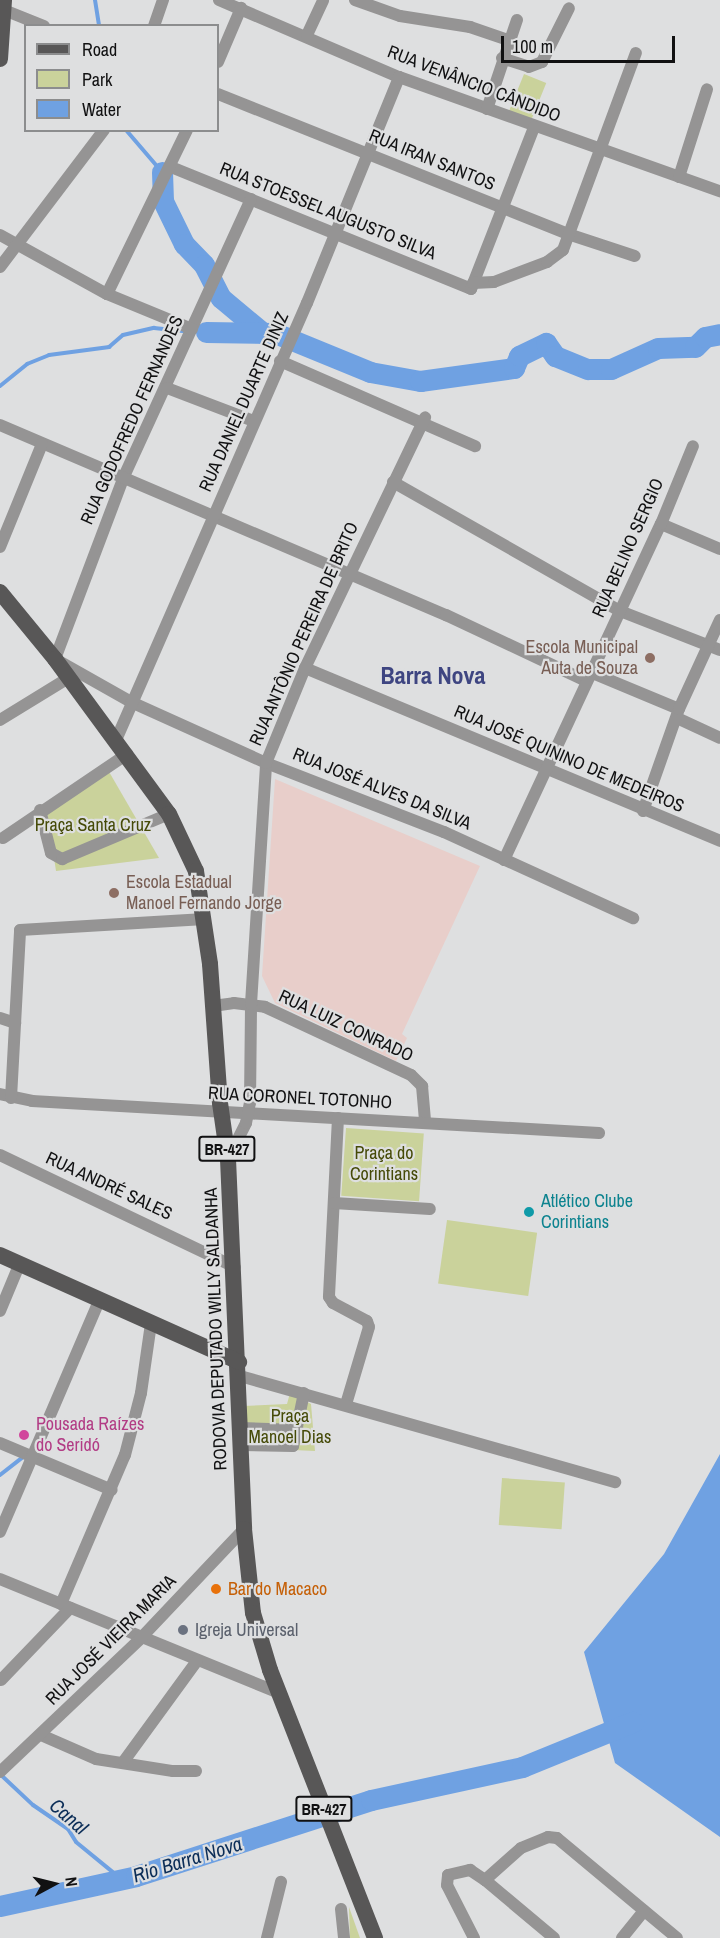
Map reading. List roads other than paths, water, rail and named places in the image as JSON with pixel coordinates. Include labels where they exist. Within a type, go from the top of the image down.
[{"type":"main road","points":[[1,49],[4,5]]},
{"type":"main road","name":"RODOVIA DEPUTADO WILLY SALDANHA","points":[[0,592],[55,658],[67,679],[127,754],[169,814],[196,871],[205,919],[220,1111],[228,1160],[235,1267],[244,1529],[253,1612],[305,1761],[375,1938]]},
{"type":"main road","points":[[0,1255],[100,1299],[239,1369]]},
{"type":"street","points":[[155,24],[163,0]]},
{"type":"street","name":"RUA VENÂNCIO CÂNDIDO","points":[[219,0],[307,34],[399,77],[600,151],[720,191]]},
{"type":"street","points":[[307,34],[323,0]]},
{"type":"street","points":[[355,0],[400,16],[470,27],[507,40]]},
{"type":"street","points":[[4,5],[40,24]]},
{"type":"street","points":[[219,60],[241,8]]},
{"type":"street","points":[[502,58],[529,67],[540,64],[569,8]]},
{"type":"street","points":[[487,108],[507,40],[517,20]]},
{"type":"street","points":[[472,286],[494,282],[547,262],[563,250],[571,235],[636,53]]},
{"type":"street","name":"RUA DANIEL DUARTE DINIZ","points":[[116,740],[307,303],[399,77]]},
{"type":"street","points":[[680,177],[707,89]]},
{"type":"street","name":"RUA IRAN SANTOS","points":[[219,94],[571,235],[635,256]]},
{"type":"street","points":[[472,286],[534,127]]},
{"type":"street","points":[[0,267],[102,132]]},
{"type":"street","points":[[107,294],[186,132]]},
{"type":"street","name":"RUA STOESSEL AUGUSTO SILVA","points":[[171,167],[472,286]]},
{"type":"street","name":"RUA GODOFREDO FERNANDES","points":[[55,658],[123,479],[167,388],[251,200]]},
{"type":"street","points":[[0,235],[107,294],[192,329]]},
{"type":"street","points":[[280,361],[423,421],[475,446]]},
{"type":"street","points":[[167,388],[254,421]]},
{"type":"street","name":"RUA ANTÔNIO PEREIRA DE BRITO","points":[[228,1160],[249,1113],[251,1004],[266,763],[305,668],[423,421]]},
{"type":"street","points":[[0,425],[212,518],[678,713],[720,738]]},
{"type":"street","points":[[0,547],[42,444]]},
{"type":"street","name":"RUA BELINO SERGIO","points":[[504,860],[544,769],[661,524],[693,446]]},
{"type":"street","points":[[393,482],[620,611],[714,648]]},
{"type":"street","points":[[661,524],[720,549]]},
{"type":"street","points":[[643,811],[678,713],[714,648],[720,620]]},
{"type":"street","name":"RUA JOSÉ ALVES DA SILVA","points":[[55,658],[131,702],[266,763],[444,832],[633,918]]},
{"type":"street","name":"RUA JOSÉ QUININO DE MEDEIROS","points":[[305,668],[643,811],[720,841]]},
{"type":"street","points":[[0,722],[67,679]]},
{"type":"street","points":[[3,838],[40,810],[127,754]]},
{"type":"street","points":[[40,810],[51,853],[62,860],[169,814]]},
{"type":"street","points":[[6,1096],[15,1023],[20,930],[205,919]]},
{"type":"street","name":"RUA LUIZ CONRADO","points":[[213,1006],[251,1004],[278,1012],[411,1075],[422,1086],[425,1124]]},
{"type":"street","points":[[0,1018],[15,1023]]},
{"type":"street","name":"RUA CORONEL TOTONHO","points":[[6,1096],[425,1124],[599,1133]]},
{"type":"street","points":[[338,1118],[331,1300],[363,1318],[369,1327],[346,1404]]},
{"type":"street","name":"RUA ANDRÉ SALES","points":[[0,1155],[235,1267]]},
{"type":"street","points":[[333,1203],[430,1209]]},
{"type":"street","points":[[0,1311],[20,1263]]},
{"type":"street","points":[[0,1532],[100,1299]]},
{"type":"street","points":[[1,1680],[65,1606],[112,1490],[134,1425],[151,1324]]},
{"type":"street","points":[[239,1369],[304,1393],[615,1482]]},
{"type":"street","points":[[240,1436],[291,1447],[298,1430],[304,1393]]},
{"type":"street","points":[[240,1436],[298,1430]]},
{"type":"street","points":[[0,1443],[112,1490]]},
{"type":"street","name":"RUA JOSÉ VIEIRA MARIA","points":[[0,1772],[140,1639],[244,1529]]},
{"type":"street","points":[[0,1579],[140,1639],[280,1694]]},
{"type":"street","points":[[124,1761],[197,1661]]},
{"type":"street","points":[[41,1735],[81,1754],[173,1771],[196,1771]]},
{"type":"street","points":[[485,1880],[532,1841],[557,1838],[677,1938]]},
{"type":"street","points":[[474,1938],[447,1885],[448,1875],[470,1870],[554,1938]]},
{"type":"street","points":[[267,1938],[281,1882]]},
{"type":"street","points":[[341,1909],[344,1938]]},
{"type":"street","points":[[622,1938],[644,1911]]},
{"type":"water","points":[[720,1454],[720,1837],[615,1763],[584,1652],[664,1554]]},
{"type":"waterway","points":[[95,0],[99,24]]},
{"type":"waterway","points":[[128,132],[162,172]]},
{"type":"waterway","points":[[162,172],[163,201],[184,244],[204,265],[221,298],[264,334]]},
{"type":"waterway","points":[[0,386],[27,364],[49,355],[109,347],[123,335],[154,328],[185,331]]},
{"type":"waterway","points":[[192,331],[206,332]]},
{"type":"waterway","points":[[206,332],[275,333],[370,372],[420,381],[514,368],[519,356],[546,343],[555,356],[588,369],[611,369],[658,348],[695,347],[705,337],[720,334]]},
{"type":"waterway","name":"Canal","points":[[0,1475],[23,1457]]},
{"type":"waterway","name":"Rio Barra Nova","points":[[0,1906],[136,1876],[371,1800],[522,1767],[633,1722]]},
{"type":"waterway","name":"Canal","points":[[1,1775],[33,1805],[68,1829],[76,1842],[120,1878]]},
{"type":"place","name":"Escola Municipal Auta de Souza","points":[[650,658]]},
{"type":"place","name":"Escola Estadual Manoel Fernando Jorge","points":[[114,893]]},
{"type":"place","name":"Atlético Clube Corintians","points":[[529,1212]]},
{"type":"place","name":"Pousada Raízes do Seridó","points":[[24,1435]]},
{"type":"place","name":"Bar do Macaco","points":[[216,1589]]},
{"type":"place","name":"Igreja Universal","points":[[183,1630]]},
{"type":"district","name":"Barra Nova","points":[[433,676]]},
{"type":"park label","name":"Praça Santa Cruz","points":[[93,825]]},
{"type":"park label","name":"Praça do Corintians","points":[[384,1164]]},
{"type":"park label","name":"Praça Manoel Dias","points":[[290,1427]]}]
